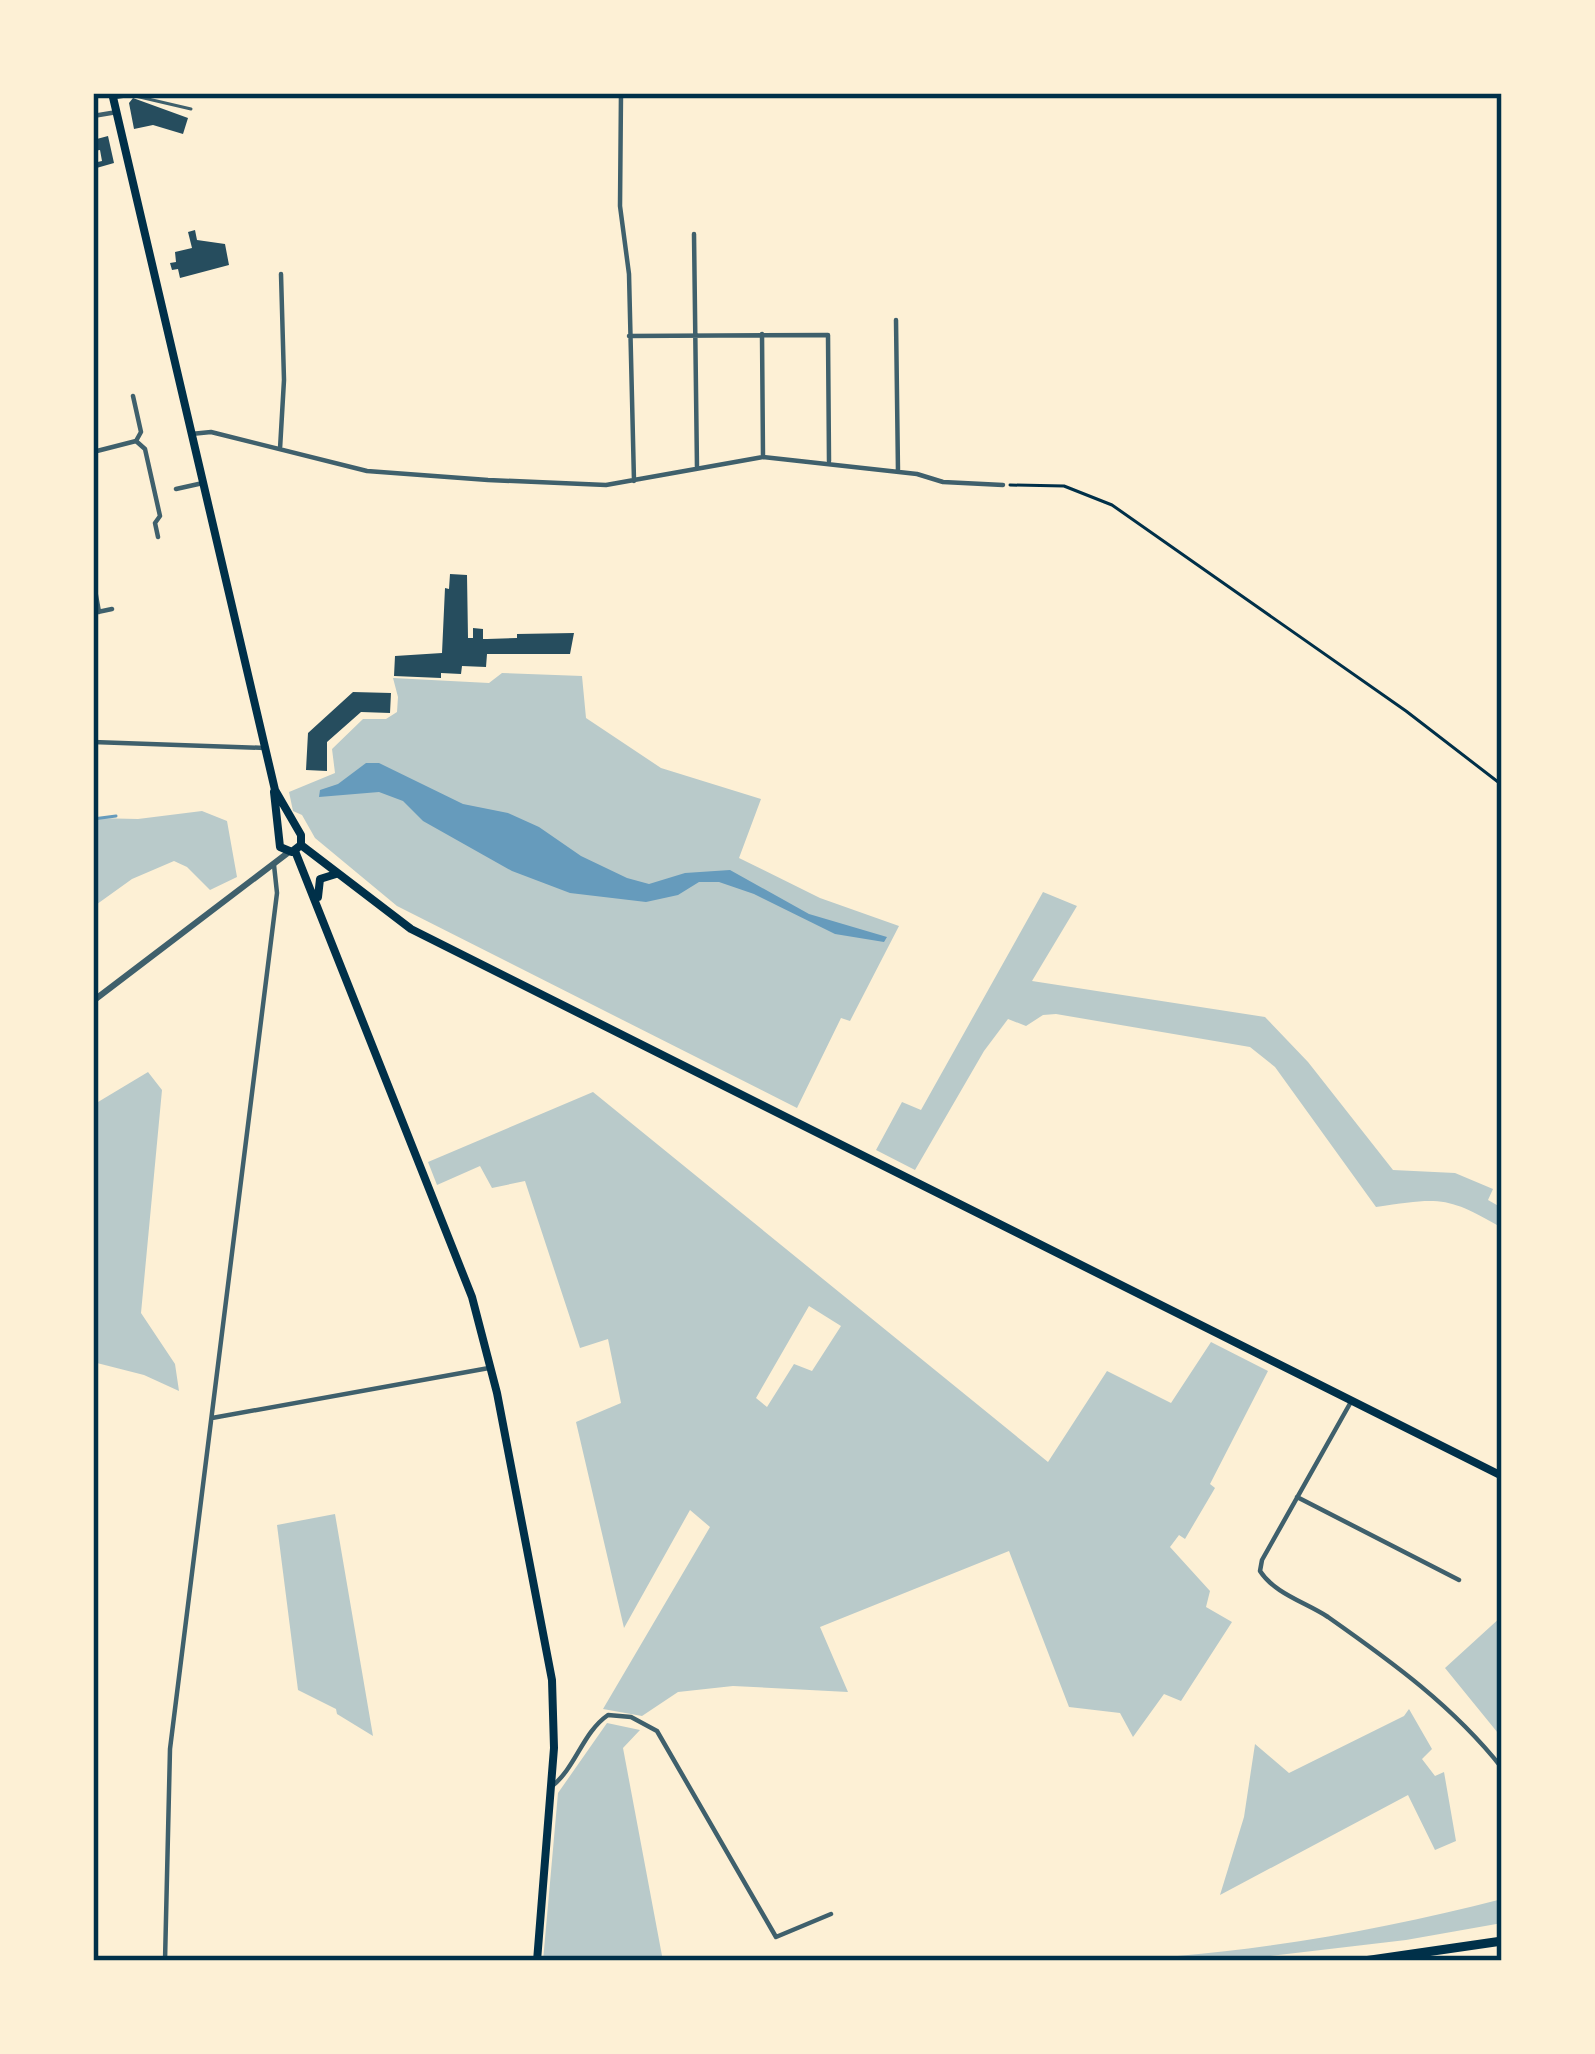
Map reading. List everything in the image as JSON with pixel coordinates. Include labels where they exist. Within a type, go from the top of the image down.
[{"type":"highway","points":[[1364,1961],[1502,1937]]},
{"type":"main road","points":[[113,96],[265,748],[274,790],[275,828],[292,849],[336,874],[411,929],[1502,1476]]},
{"type":"main road","points":[[274,790],[301,836],[292,849]]},
{"type":"main road","points":[[279,836],[294,830]]},
{"type":"main road","points":[[292,849],[318,904],[472,1297],[491,1368],[551,1676],[550,1788],[537,1961]]},
{"type":"main road","points":[[318,904],[317,884],[336,874]]},
{"type":"street","points":[[621,93],[620,206],[629,274],[634,481]]},
{"type":"street","points":[[93,116],[117,112]]},
{"type":"street","points":[[694,234],[697,469]]},
{"type":"street","points":[[280,448],[284,380],[281,274]]},
{"type":"street","points":[[896,320],[898,472]]},
{"type":"street","points":[[762,334],[763,457]]},
{"type":"street","points":[[629,336],[827,335],[829,463]]},
{"type":"street","points":[[133,396],[141,432],[136,442]]},
{"type":"street","points":[[191,434],[211,432],[367,471],[579,485],[634,481],[763,457],[898,472],[944,482],[1003,485]]},
{"type":"street","points":[[93,452],[136,442]]},
{"type":"street","points":[[136,442],[145,449],[158,493],[158,537]]},
{"type":"street","points":[[176,489],[203,483]]},
{"type":"street","points":[[93,579],[96,612],[112,609]]},
{"type":"street","points":[[93,742],[265,748]]},
{"type":"street","points":[[93,1001],[292,849]]},
{"type":"street","points":[[165,1961],[169,1758],[276,897],[274,865]]},
{"type":"street","points":[[212,1418],[491,1368]]},
{"type":"street","points":[[1352,1400],[1260,1570],[1267,1581],[1322,1613],[1443,1702],[1502,1768]]},
{"type":"street","points":[[1297,1497],[1459,1580]]},
{"type":"street","points":[[550,1788],[565,1776],[597,1723],[608,1715],[643,1722],[657,1731],[776,1937],[831,1914]]},
{"type":"lane","points":[[113,96],[131,94],[190,109]]},
{"type":"path","points":[[1003,485],[1064,486],[1112,505],[1406,711],[1502,785]]},
{"type":"shaded area","points":[[502,673],[582,676],[586,718],[661,768],[761,799],[739,858],[820,898],[899,926],[850,1021],[841,1018],[797,1108],[397,906],[315,838],[302,815],[293,811],[289,792],[335,773],[332,749],[363,719],[386,719],[397,712],[393,678],[489,683]]},
{"type":"shaded area","points":[[202,811],[227,821],[237,877],[210,890],[174,861],[132,879],[93,907],[93,818],[138,819]]},
{"type":"shaded area","points":[[1043,892],[1077,906],[1032,981],[1265,1017],[1308,1062],[1393,1170],[1455,1173],[1493,1189],[1488,1200],[1502,1208],[1502,1228],[1442,1202],[1376,1207],[1275,1067],[1250,1047],[1056,1014],[1043,1015],[1026,1026],[1008,1019],[984,1051],[915,1170],[876,1150],[902,1102],[921,1110]]},
{"type":"shaded area","points":[[148,1072],[162,1090],[141,1313],[175,1364],[179,1391],[144,1375],[93,1362],[93,1105]]},
{"type":"shaded area","points":[[593,1092],[1048,1462],[1107,1371],[1171,1403],[1211,1342],[1268,1371],[1210,1484],[1215,1488],[1185,1539],[1179,1535],[1170,1547],[1210,1591],[1206,1607],[1232,1622],[1181,1701],[1164,1694],[1133,1737],[1120,1713],[1069,1707],[1009,1551],[820,1627],[848,1692],[733,1686],[678,1692],[642,1716],[603,1709],[710,1527],[690,1510],[624,1628],[576,1422],[621,1403],[608,1339],[580,1348],[525,1181],[492,1188],[480,1166],[437,1185],[428,1162]],"holes":[[[809,1306],[841,1326],[812,1371],[794,1364],[767,1407],[756,1398]]]},
{"type":"shaded area","points":[[335,1514],[373,1736],[336,1709],[298,1690],[277,1525]]},
{"type":"shaded area","points":[[1502,1616],[1502,1738],[1445,1668]]},
{"type":"shaded area","points":[[1409,1709],[1432,1749],[1422,1759],[1435,1776],[1444,1772],[1456,1841],[1435,1850],[1408,1795],[1220,1895],[1244,1817],[1255,1744],[1289,1773],[1404,1716]]},
{"type":"shaded area","points":[[607,1723],[640,1730],[623,1748],[663,1961],[543,1961],[558,1793]]},
{"type":"shaded area","points":[[1502,1899],[1502,1923],[1406,1940],[1228,1961],[1083,1961],[1294,1942]]},
{"type":"water","points":[[366,763],[379,763],[463,804],[508,813],[627,878],[649,884],[685,873],[730,870],[809,914],[887,937],[884,942],[835,934],[719,882],[699,882],[678,895],[646,902],[570,893],[512,871],[423,821],[403,801],[379,792],[319,797],[320,790],[338,784]]},
{"type":"building","points":[[133,98],[188,118],[183,134],[153,125],[134,129],[129,103]]},
{"type":"building","points":[[108,136],[114,163],[93,169],[93,163],[102,161],[100,150],[93,151],[93,140]]},
{"type":"building","points":[[195,230],[197,240],[225,244],[229,265],[180,278],[170,263],[176,262],[175,252],[192,248],[188,232]]},
{"type":"building","points":[[450,574],[467,575],[468,638],[473,638],[473,628],[483,629],[483,639],[574,633],[570,654],[487,654],[486,667],[462,666],[461,674],[394,676],[395,656],[442,653]]},
{"type":"building","points":[[353,692],[391,693],[390,713],[361,712],[327,742],[327,771],[306,770],[308,733]]},
{"type":"waterway","points":[[93,819],[116,816]]}]
